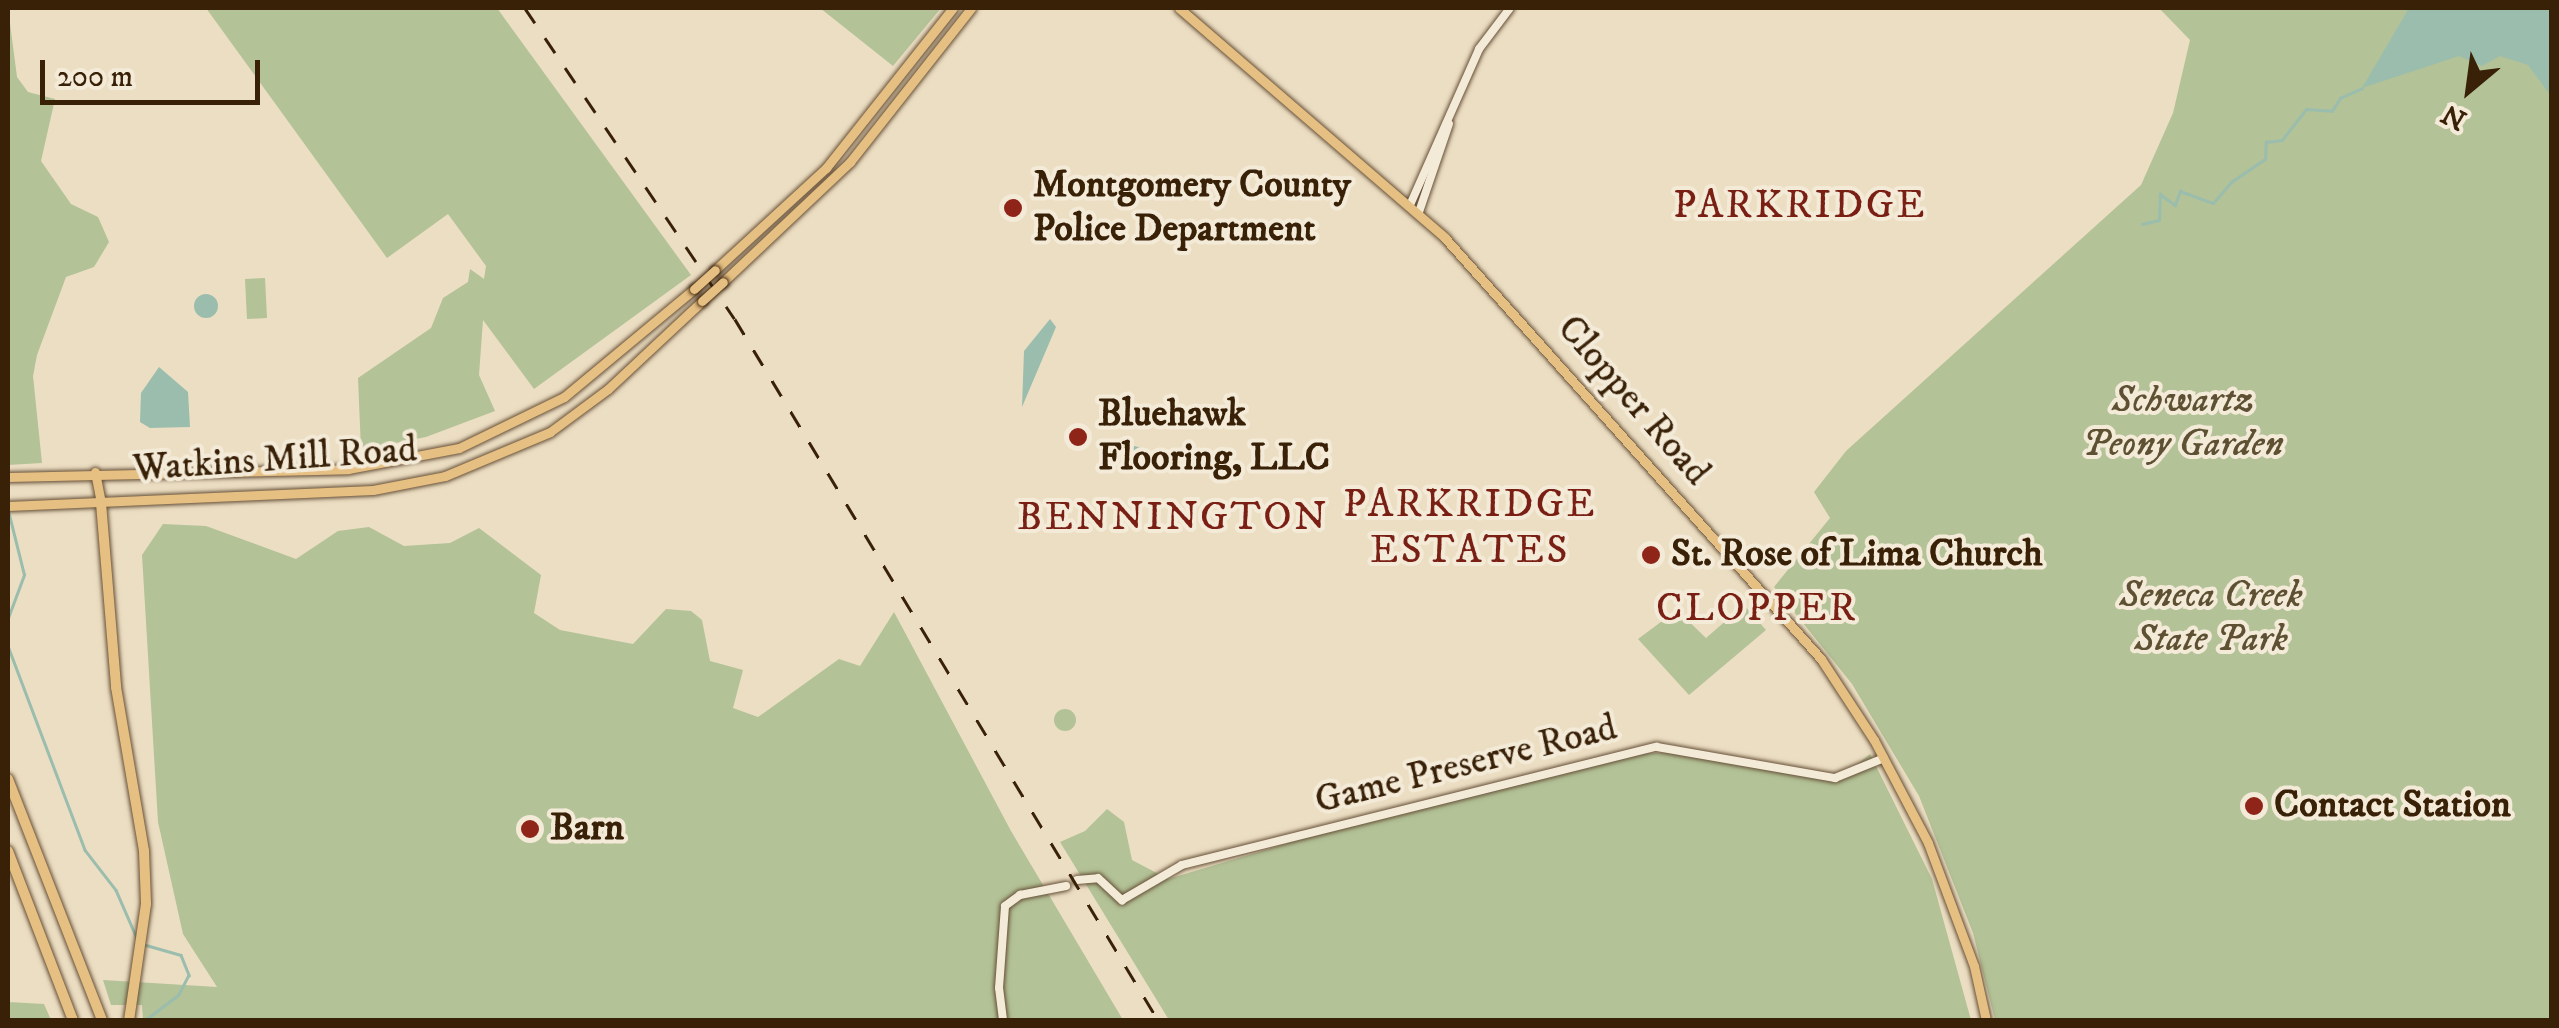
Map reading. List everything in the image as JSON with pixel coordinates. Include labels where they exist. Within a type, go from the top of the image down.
[{"type":"highway","points":[[101,503],[116,687],[144,851],[143,923],[129,1018]]},
{"type":"highway","points":[[8,779],[102,1020]]},
{"type":"highway","points":[[8,850],[73,1020]]},
{"type":"main road","name":"Watkins Mill Road","points":[[8,477],[95,472],[348,470],[459,448],[564,396],[694,289],[826,168],[953,8]]},
{"type":"main road","name":"Watkins Mill Road","points":[[8,506],[374,490],[483,464],[584,408],[723,282],[850,162],[971,8]]},
{"type":"main road","name":"Clopper Road","points":[[1179,8],[1414,208],[1786,614],[1884,758],[1958,920],[1986,1020]]},
{"type":"main road","points":[[95,472],[101,503]]},
{"type":"street","points":[[1414,208],[1479,49],[1510,8]]},
{"type":"street","name":"Game Preserve Road","points":[[1077,880],[1098,878],[1122,900],[1182,865],[1657,746],[1835,778],[1884,758]]},
{"type":"street","points":[[1003,1020],[999,988],[1005,906],[1020,895],[1066,886]]},
{"type":"green space","points":[[8,8],[17,77],[28,92],[55,99],[41,161],[71,204],[98,217],[109,242],[94,267],[66,277],[37,355],[33,376],[42,463],[8,465]]},
{"type":"green space","points":[[206,8],[497,8],[691,275],[534,389],[483,320],[479,375],[495,411],[426,437],[361,450],[358,378],[431,328],[443,298],[468,282],[470,269],[484,279],[486,266],[448,214],[387,258]]},
{"type":"green space","points":[[820,8],[941,8],[893,66]]},
{"type":"green space","name":"Seneca Creek State Park","points":[[2159,8],[2551,8],[2551,1020],[1995,1020],[1973,933],[1919,796],[1852,684],[1774,587],[1830,518],[1814,492],[1846,451],[2141,185],[2173,113],[2190,40]]},
{"type":"green space","points":[[265,278],[267,318],[247,319],[245,279]]},
{"type":"green space","points":[[163,524],[206,526],[296,559],[338,531],[369,527],[404,546],[450,543],[479,528],[541,575],[534,613],[560,630],[633,644],[666,609],[691,611],[702,620],[710,661],[743,670],[733,708],[758,717],[839,659],[860,666],[894,612],[1011,831],[1123,1020],[143,1020],[142,1005],[111,1005],[103,980],[217,987],[183,934],[158,822],[142,555]]},
{"type":"green space","points":[[1744,605],[1766,630],[1689,695],[1638,639],[1677,610],[1706,638]]},
{"type":"green space","points":[[1065,709],[1073,712],[1073,728],[1065,731],[1057,728],[1054,720],[1057,712]]},
{"type":"green space","points":[[1709,752],[1835,782],[1870,754],[1932,879],[1971,1020],[1169,1020],[1060,842],[1085,831],[1107,809],[1124,822],[1132,860],[1168,879],[1322,833],[1644,753]]},
{"type":"green space","points":[[8,1002],[44,1004],[51,1020],[8,1020]]},
{"type":"shaded area","points":[[2409,8],[2551,8],[2551,96],[2528,65],[2500,56],[2482,66],[2459,56],[2362,88]]},
{"type":"shaded area","points":[[206,294],[218,306],[206,318],[194,306]]},
{"type":"shaded area","points":[[1050,319],[1056,327],[1022,407],[1024,351]]},
{"type":"shaded area","points":[[159,367],[188,392],[190,427],[150,428],[140,422],[141,393]]},
{"type":"shaded area","points":[[1133,446],[1141,449],[1141,465],[1133,468],[1125,465],[1122,457],[1125,449]]},
{"type":"waterway","points":[[2142,224],[2159,220],[2160,194],[2175,205],[2180,191],[2213,203],[2231,182],[2265,159],[2266,142],[2282,140],[2306,109],[2332,111],[2340,98],[2362,88]]},
{"type":"waterway","points":[[8,511],[24,575],[8,618]]},
{"type":"waterway","points":[[8,646],[85,850],[116,890],[139,943]]},
{"type":"waterway","points":[[146,945],[181,955],[189,975],[179,995],[146,1020]]},
{"type":"railway","points":[[525,8],[735,319],[1158,1020]]},
{"type":"place","name":"Montgomery County Police Department","points":[[1013,208]]},
{"type":"place","name":"Bluehawk Flooring, LLC","points":[[1078,437]]},
{"type":"place","name":"St. Rose of Lima Church","points":[[1651,555]]},
{"type":"place","name":"Contact Station","points":[[2254,806]]},
{"type":"place","name":"Barn","points":[[530,829]]},
{"type":"district","name":"PARKRIDGE","points":[[1800,206]]},
{"type":"district","name":"BENNINGTON","points":[[1173,518]]},
{"type":"district","name":"PARKRIDGE ESTATES","points":[[1470,528]]},
{"type":"district","name":"CLOPPER","points":[[1757,609]]},
{"type":"park label","name":"Schwartz Peony Garden","points":[[2183,423]]}]
